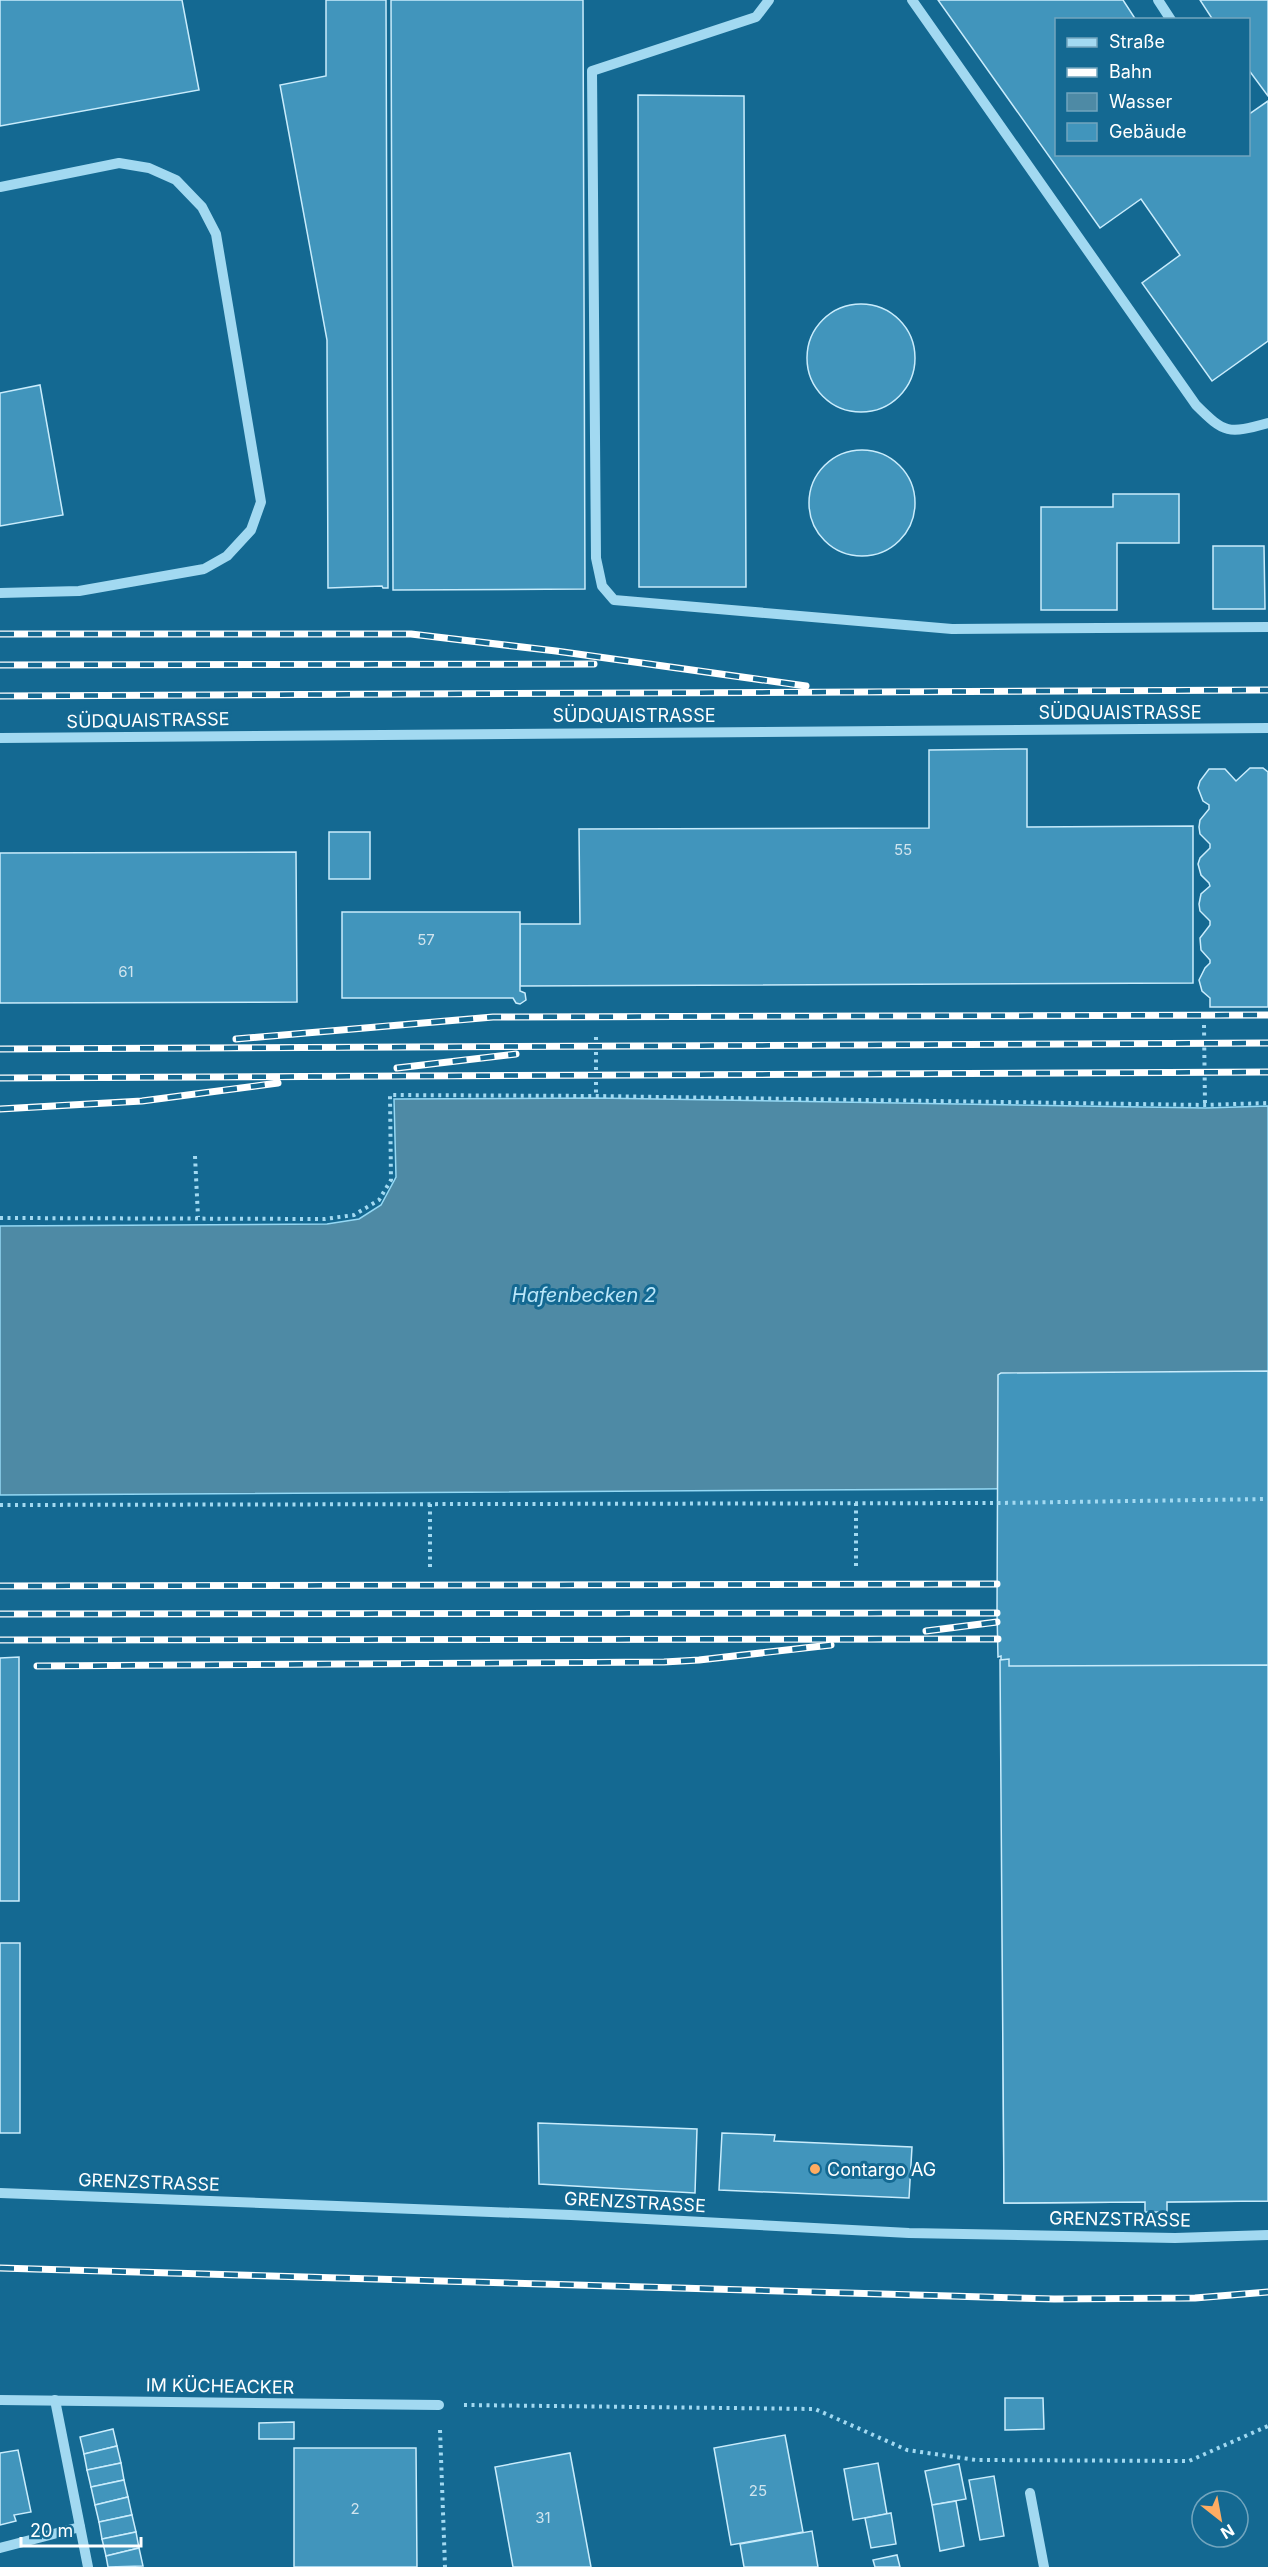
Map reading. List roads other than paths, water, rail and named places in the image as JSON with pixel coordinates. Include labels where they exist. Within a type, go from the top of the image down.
[{"type":"street","points":[[769,0],[756,17],[592,71],[596,558],[602,586],[614,600],[952,629],[1268,627]]},
{"type":"street","points":[[912,0],[1196,405],[1217,427],[1241,431],[1268,423]]},
{"type":"street","points":[[1158,0],[1170,18]]},
{"type":"street","points":[[0,187],[119,163],[149,168],[176,180],[202,207],[216,234],[261,502],[251,530],[227,556],[204,569],[79,591],[0,593]]},
{"type":"street","name":"SÜDQUAISTRASSE","points":[[0,738],[1268,728]]},
{"type":"street","name":"GRENZSTRASSE","points":[[0,2193],[560,2215],[909,2233],[1175,2238],[1268,2235]]},
{"type":"street","name":"IM KÜCHEACKER","points":[[0,2400],[439,2405]]},
{"type":"street","points":[[55,2400],[88,2567]]},
{"type":"street","points":[[1030,2493],[1044,2567]]},
{"type":"street","points":[[0,2548],[80,2527]]},
{"type":"water","name":"Hafenbecken 2","points":[[596,1098],[1206,1108],[1268,1106],[1268,1485],[0,1495],[0,1226],[327,1224],[359,1219],[381,1205],[396,1177],[394,1099]]},
{"type":"railway","points":[[0,634],[411,634],[556,651],[806,686]]},
{"type":"railway","points":[[0,665],[594,664]]},
{"type":"railway","points":[[0,696],[1268,690]]},
{"type":"railway","points":[[236,1039],[493,1017],[1268,1015]]},
{"type":"railway","points":[[0,1049],[1268,1043]]},
{"type":"railway","points":[[397,1068],[516,1054]]},
{"type":"railway","points":[[0,1078],[1268,1072]]},
{"type":"railway","points":[[0,1109],[142,1101],[278,1083]]},
{"type":"railway","points":[[0,1586],[997,1584]]},
{"type":"railway","points":[[0,1614],[997,1613]]},
{"type":"railway","points":[[926,1631],[997,1622]]},
{"type":"railway","points":[[0,1640],[998,1639]]},
{"type":"railway","points":[[37,1666],[664,1662],[831,1645]]},
{"type":"railway","points":[[0,2268],[1054,2299],[1195,2298],[1268,2292]]},
{"type":"place","name":"Contargo AG","points":[[815,2169]]}]
